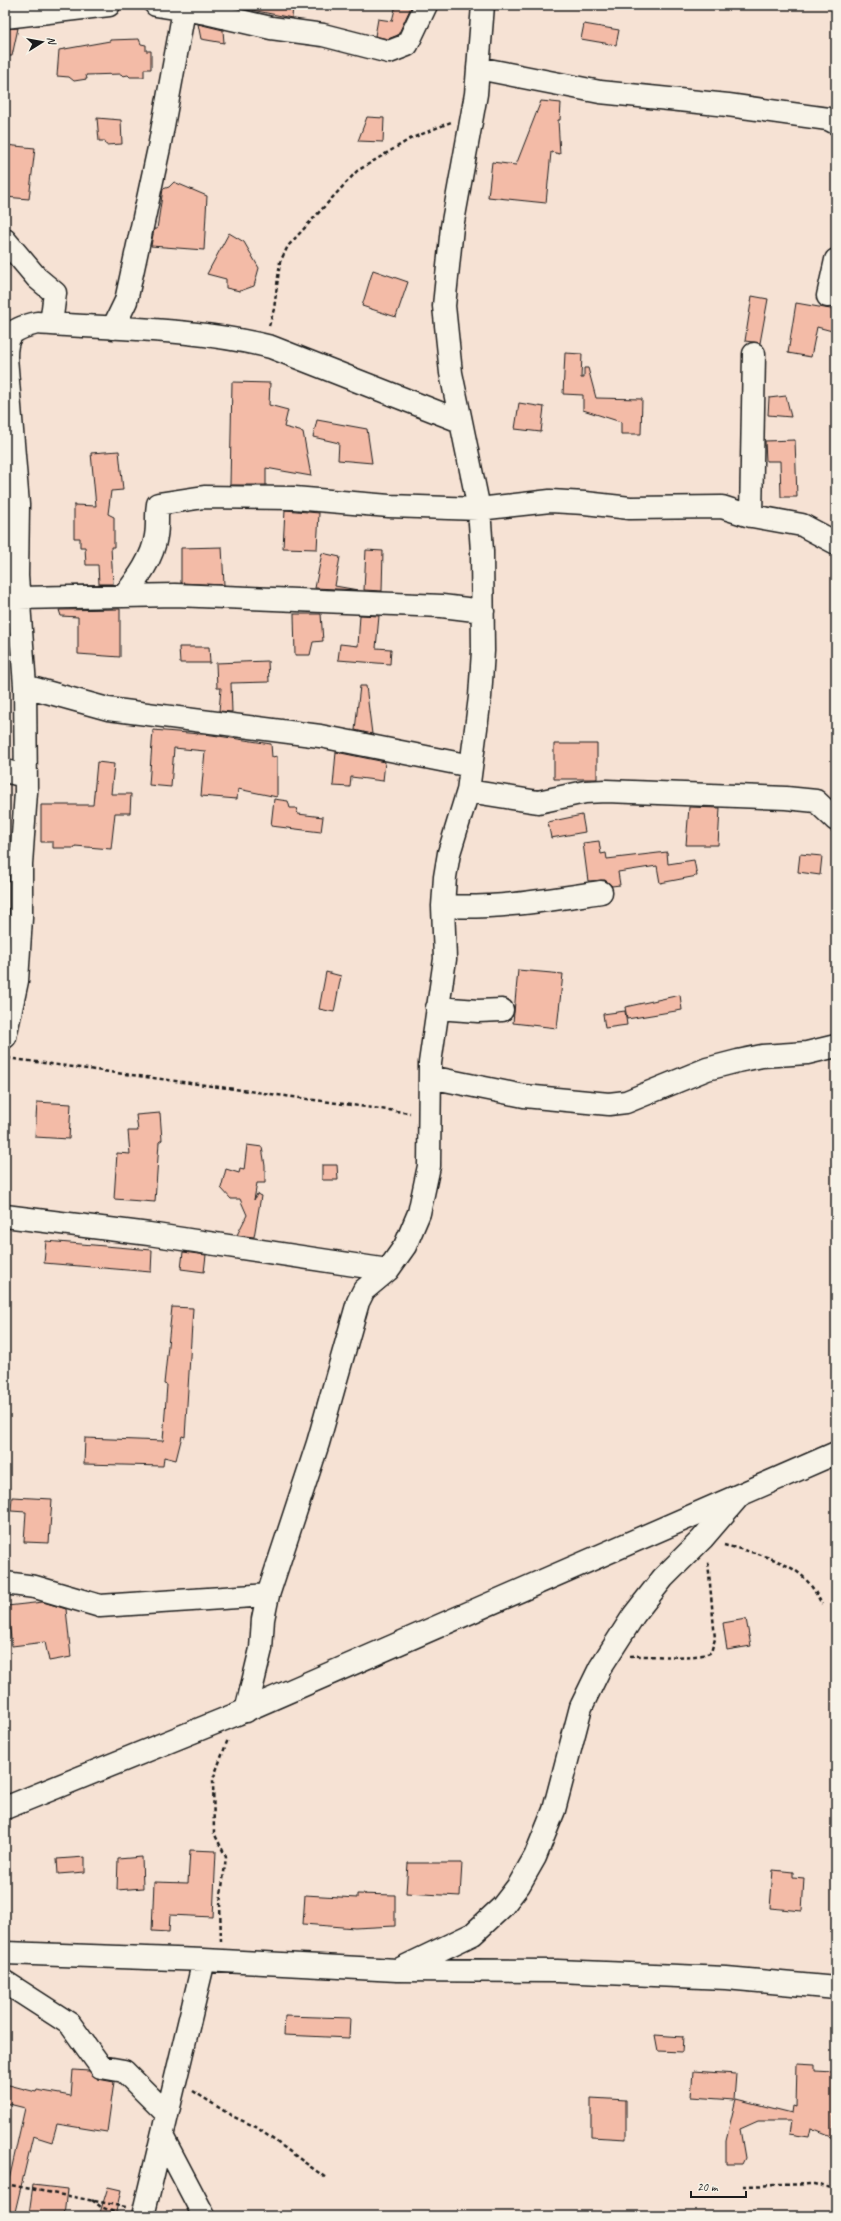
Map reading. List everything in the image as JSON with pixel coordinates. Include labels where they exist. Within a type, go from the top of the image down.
[{"type":"street","points":[[5,17],[109,5]]},
{"type":"street","points":[[156,5],[271,28],[323,34],[389,52],[407,45],[426,5]]},
{"type":"street","points":[[242,1713],[261,1649],[263,1619],[268,1596],[318,1443],[358,1302],[364,1290],[388,1270],[405,1246],[419,1213],[429,1166],[430,1077],[433,1028],[445,959],[443,906],[449,853],[468,791],[480,697],[483,611],[482,551],[479,509],[451,373],[444,306],[452,227],[472,114],[478,68],[483,5]]},
{"type":"street","points":[[113,328],[127,296],[159,148],[184,10]]},
{"type":"street","points":[[478,68],[600,92],[728,105],[828,119],[836,123]]},
{"type":"street","points":[[5,240],[37,278],[55,293],[51,324]]},
{"type":"street","points":[[828,296],[836,260]]},
{"type":"street","points":[[5,1037],[17,981],[21,918],[21,864],[15,774],[25,686],[17,576],[18,505],[7,392],[6,345],[9,337],[16,329],[37,323],[182,333],[239,340],[264,346],[389,391],[460,420]]},
{"type":"street","points":[[751,516],[754,354]]},
{"type":"street","points":[[124,596],[139,577],[152,551],[156,534],[157,510],[161,502],[204,497],[294,498],[389,506],[479,509],[550,501],[585,502],[630,508],[722,507],[751,516],[802,525],[836,543]]},
{"type":"street","points":[[19,598],[175,596],[236,599],[346,601],[442,606],[483,611]]},
{"type":"street","points":[[25,686],[108,709],[320,736],[471,766]]},
{"type":"street","points":[[468,791],[538,802],[585,792],[786,798],[816,801],[836,820]]},
{"type":"street","points":[[443,906],[504,906],[600,892]]},
{"type":"street","points":[[437,1008],[478,1011],[502,1010]]},
{"type":"street","points":[[430,1077],[524,1096],[609,1104],[626,1102],[708,1070],[738,1061],[762,1056],[807,1053],[836,1046]]},
{"type":"street","points":[[5,1216],[149,1234],[388,1270]]},
{"type":"street","points":[[5,1808],[242,1713],[836,1453]]},
{"type":"street","points":[[398,1970],[473,1934],[502,1907],[518,1885],[535,1857],[554,1810],[581,1707],[606,1658],[634,1614],[662,1578],[704,1540],[739,1496]]},
{"type":"street","points":[[5,1583],[36,1587],[100,1606],[268,1596]]},
{"type":"street","points":[[5,1953],[213,1960],[398,1970],[564,1971],[726,1978],[836,1988]]},
{"type":"street","points":[[143,2214],[175,2081],[213,1960]]},
{"type":"street","points":[[5,1982],[70,2024],[101,2067],[124,2071],[167,2114]]},
{"type":"street","points":[[162,2136],[204,2216]]},
{"type":"path","points":[[264,346],[274,309],[280,262],[288,246],[357,171],[410,139],[472,114]]},
{"type":"path","points":[[5,1057],[430,1116]]},
{"type":"path","points":[[606,1658],[648,1654],[700,1656],[712,1652],[715,1639],[704,1540],[764,1556],[799,1573],[810,1584],[822,1604]]},
{"type":"path","points":[[213,1960],[226,1857],[214,1833],[213,1779],[242,1713]]},
{"type":"path","points":[[175,2081],[232,2116],[256,2127],[326,2178]]},
{"type":"path","points":[[5,2184],[84,2198],[143,2214]]},
{"type":"path","points":[[743,2186],[814,2184],[836,2189]]},
{"type":"path","points":[[84,2198],[119,2214],[120,2216]]},
{"type":"building","points":[[227,5],[293,5],[292,18]]},
{"type":"building","points":[[396,5],[412,5],[398,35],[388,39],[375,36],[378,19],[392,21]]},
{"type":"building","points":[[198,24],[223,30],[224,43],[201,39]]},
{"type":"building","points":[[584,24],[619,30],[616,45],[581,39]]},
{"type":"building","points":[[18,28],[12,56],[5,56],[5,29]]},
{"type":"building","points":[[139,39],[141,44],[146,45],[146,51],[151,51],[151,69],[144,69],[144,77],[130,77],[128,75],[123,76],[121,74],[86,75],[87,79],[74,81],[69,77],[57,76],[59,50],[110,40]]},
{"type":"building","points":[[541,101],[561,103],[560,120],[558,120],[560,154],[551,152],[546,203],[488,197],[492,162],[516,165]]},
{"type":"building","points":[[367,117],[384,118],[383,142],[358,141]]},
{"type":"building","points":[[97,118],[121,120],[122,144],[106,145],[105,141],[99,141]]},
{"type":"building","points":[[5,145],[35,148],[29,199],[5,197]]},
{"type":"building","points":[[174,182],[207,196],[204,250],[151,246],[154,229],[157,229],[163,189],[169,187]]},
{"type":"building","points":[[229,233],[244,242],[259,268],[254,286],[240,291],[226,288],[226,279],[207,274]]},
{"type":"building","points":[[373,270],[408,282],[396,317],[362,306]]},
{"type":"building","points":[[752,296],[768,299],[760,343],[745,341]]},
{"type":"building","points":[[796,303],[836,310],[836,332],[817,327],[811,357],[788,353]]},
{"type":"building","points":[[565,353],[582,354],[581,378],[584,378],[584,368],[588,368],[596,398],[642,399],[641,434],[621,434],[621,422],[583,410],[583,395],[563,394]]},
{"type":"building","points":[[232,382],[270,383],[269,405],[288,410],[284,427],[303,432],[311,476],[266,468],[266,485],[230,485]]},
{"type":"building","points":[[786,396],[791,417],[768,415],[769,398]]},
{"type":"building","points":[[519,403],[544,407],[541,432],[515,429]]},
{"type":"building","points":[[317,420],[367,429],[372,463],[338,460],[339,443],[313,437]]},
{"type":"building","points":[[795,440],[797,497],[781,497],[780,461],[766,461],[765,441]]},
{"type":"building","points":[[119,451],[123,490],[111,491],[108,514],[114,517],[114,547],[111,547],[113,584],[99,584],[98,565],[86,565],[85,547],[80,547],[80,538],[74,538],[74,505],[96,506],[91,453]]},
{"type":"building","points":[[285,510],[319,513],[317,549],[283,548]]},
{"type":"building","points":[[222,547],[224,585],[181,583],[181,548]]},
{"type":"building","points":[[366,550],[383,551],[382,591],[364,590]]},
{"type":"building","points":[[322,553],[340,557],[335,586],[358,590],[315,588]]},
{"type":"building","points":[[120,609],[120,657],[78,654],[78,617],[61,616],[59,610]]},
{"type":"building","points":[[294,614],[321,614],[323,641],[313,642],[310,655],[295,655]]},
{"type":"building","points":[[360,615],[379,616],[376,648],[391,649],[390,664],[338,660],[340,644],[358,646]]},
{"type":"building","points":[[179,647],[209,647],[210,663],[180,663]]},
{"type":"building","points":[[268,661],[269,682],[231,683],[232,712],[219,711],[221,688],[217,688],[216,663]]},
{"type":"building","points":[[360,686],[366,686],[372,734],[355,730]]},
{"type":"building","points":[[153,730],[212,735],[271,744],[272,757],[277,756],[277,797],[238,789],[237,799],[201,796],[205,751],[174,748],[171,787],[149,785]]},
{"type":"building","points":[[554,744],[597,744],[597,779],[554,779]]},
{"type":"building","points":[[336,752],[385,762],[383,781],[351,777],[350,787],[333,786]]},
{"type":"building","points":[[97,762],[114,764],[111,794],[131,794],[130,813],[115,813],[111,849],[75,846],[75,848],[53,848],[53,842],[41,842],[41,805],[93,805]]},
{"type":"building","points":[[274,799],[288,801],[290,808],[296,808],[298,814],[323,817],[321,832],[271,826]]},
{"type":"building","points":[[689,807],[720,808],[718,845],[686,845]]},
{"type":"building","points":[[582,815],[585,832],[551,838],[548,822]]},
{"type":"building","points":[[599,841],[601,854],[606,853],[607,859],[667,852],[668,864],[694,860],[697,876],[660,883],[657,866],[618,872],[620,885],[612,886],[605,880],[588,881],[583,843]]},
{"type":"building","points":[[800,854],[822,856],[820,875],[798,872]]},
{"type":"building","points":[[518,970],[563,974],[557,1028],[513,1023]]},
{"type":"building","points":[[326,972],[341,976],[334,1012],[319,1009]]},
{"type":"building","points":[[680,995],[682,1010],[627,1019],[625,1007]]},
{"type":"building","points":[[625,1011],[627,1025],[605,1028],[603,1014]]},
{"type":"building","points":[[37,1102],[71,1104],[69,1139],[35,1137]]},
{"type":"building","points":[[160,1113],[162,1140],[159,1142],[155,1202],[114,1199],[117,1153],[130,1154],[128,1131],[138,1131],[136,1115]]},
{"type":"building","points":[[247,1145],[262,1147],[265,1166],[265,1183],[257,1183],[254,1200],[257,1194],[261,1196],[254,1237],[237,1235],[247,1215],[240,1199],[231,1199],[221,1188],[226,1169],[239,1173],[240,1169],[244,1170]]},
{"type":"building","points":[[322,1165],[337,1165],[338,1180],[322,1180]]},
{"type":"building","points":[[46,1241],[152,1250],[151,1272],[44,1263]]},
{"type":"building","points":[[183,1252],[206,1255],[204,1272],[181,1269]]},
{"type":"building","points":[[172,1307],[193,1308],[185,1437],[182,1436],[176,1460],[164,1457],[163,1466],[84,1464],[85,1438],[163,1441],[167,1385],[164,1384]]},
{"type":"building","points":[[12,1497],[52,1499],[49,1543],[24,1542],[26,1512],[11,1511]]},
{"type":"building","points":[[43,1602],[66,1609],[71,1657],[49,1661],[45,1642],[12,1646],[7,1606]]},
{"type":"building","points":[[746,1619],[751,1646],[727,1650],[723,1623]]},
{"type":"building","points":[[190,1850],[216,1851],[213,1917],[170,1915],[169,1932],[152,1931],[154,1882],[188,1883]]},
{"type":"building","points":[[85,1857],[85,1872],[58,1874],[57,1859]]},
{"type":"building","points":[[142,1857],[143,1888],[117,1890],[118,1859]]},
{"type":"building","points":[[408,1863],[462,1863],[460,1896],[406,1893]]},
{"type":"building","points":[[773,1870],[793,1872],[793,1877],[804,1878],[802,1911],[770,1908]]},
{"type":"building","points":[[357,1894],[395,1895],[395,1926],[355,1928],[303,1924],[305,1895],[357,1898]]},
{"type":"building","points":[[285,2016],[350,2018],[349,2038],[284,2035]]},
{"type":"building","points":[[655,2035],[683,2037],[682,2052],[658,2051]]},
{"type":"building","points":[[797,2063],[815,2064],[815,2071],[835,2072],[833,2137],[811,2128],[809,2137],[789,2134],[791,2121],[758,2121],[740,2129],[745,2158],[742,2164],[726,2164],[726,2140],[736,2099],[792,2113],[793,2106],[796,2107]]},
{"type":"building","points":[[73,2070],[89,2071],[98,2079],[114,2082],[107,2132],[57,2124],[52,2142],[33,2136],[14,2216],[6,2214],[9,2180],[25,2108],[5,2103],[5,2084],[36,2092],[37,2090],[71,2096]]},
{"type":"building","points":[[693,2071],[736,2074],[734,2100],[691,2097]]},
{"type":"building","points":[[591,2098],[626,2100],[626,2139],[591,2137]]},
{"type":"building","points":[[33,2185],[67,2189],[64,2216],[29,2214]]},
{"type":"building","points":[[108,2187],[121,2190],[115,2216],[99,2216]]}]
